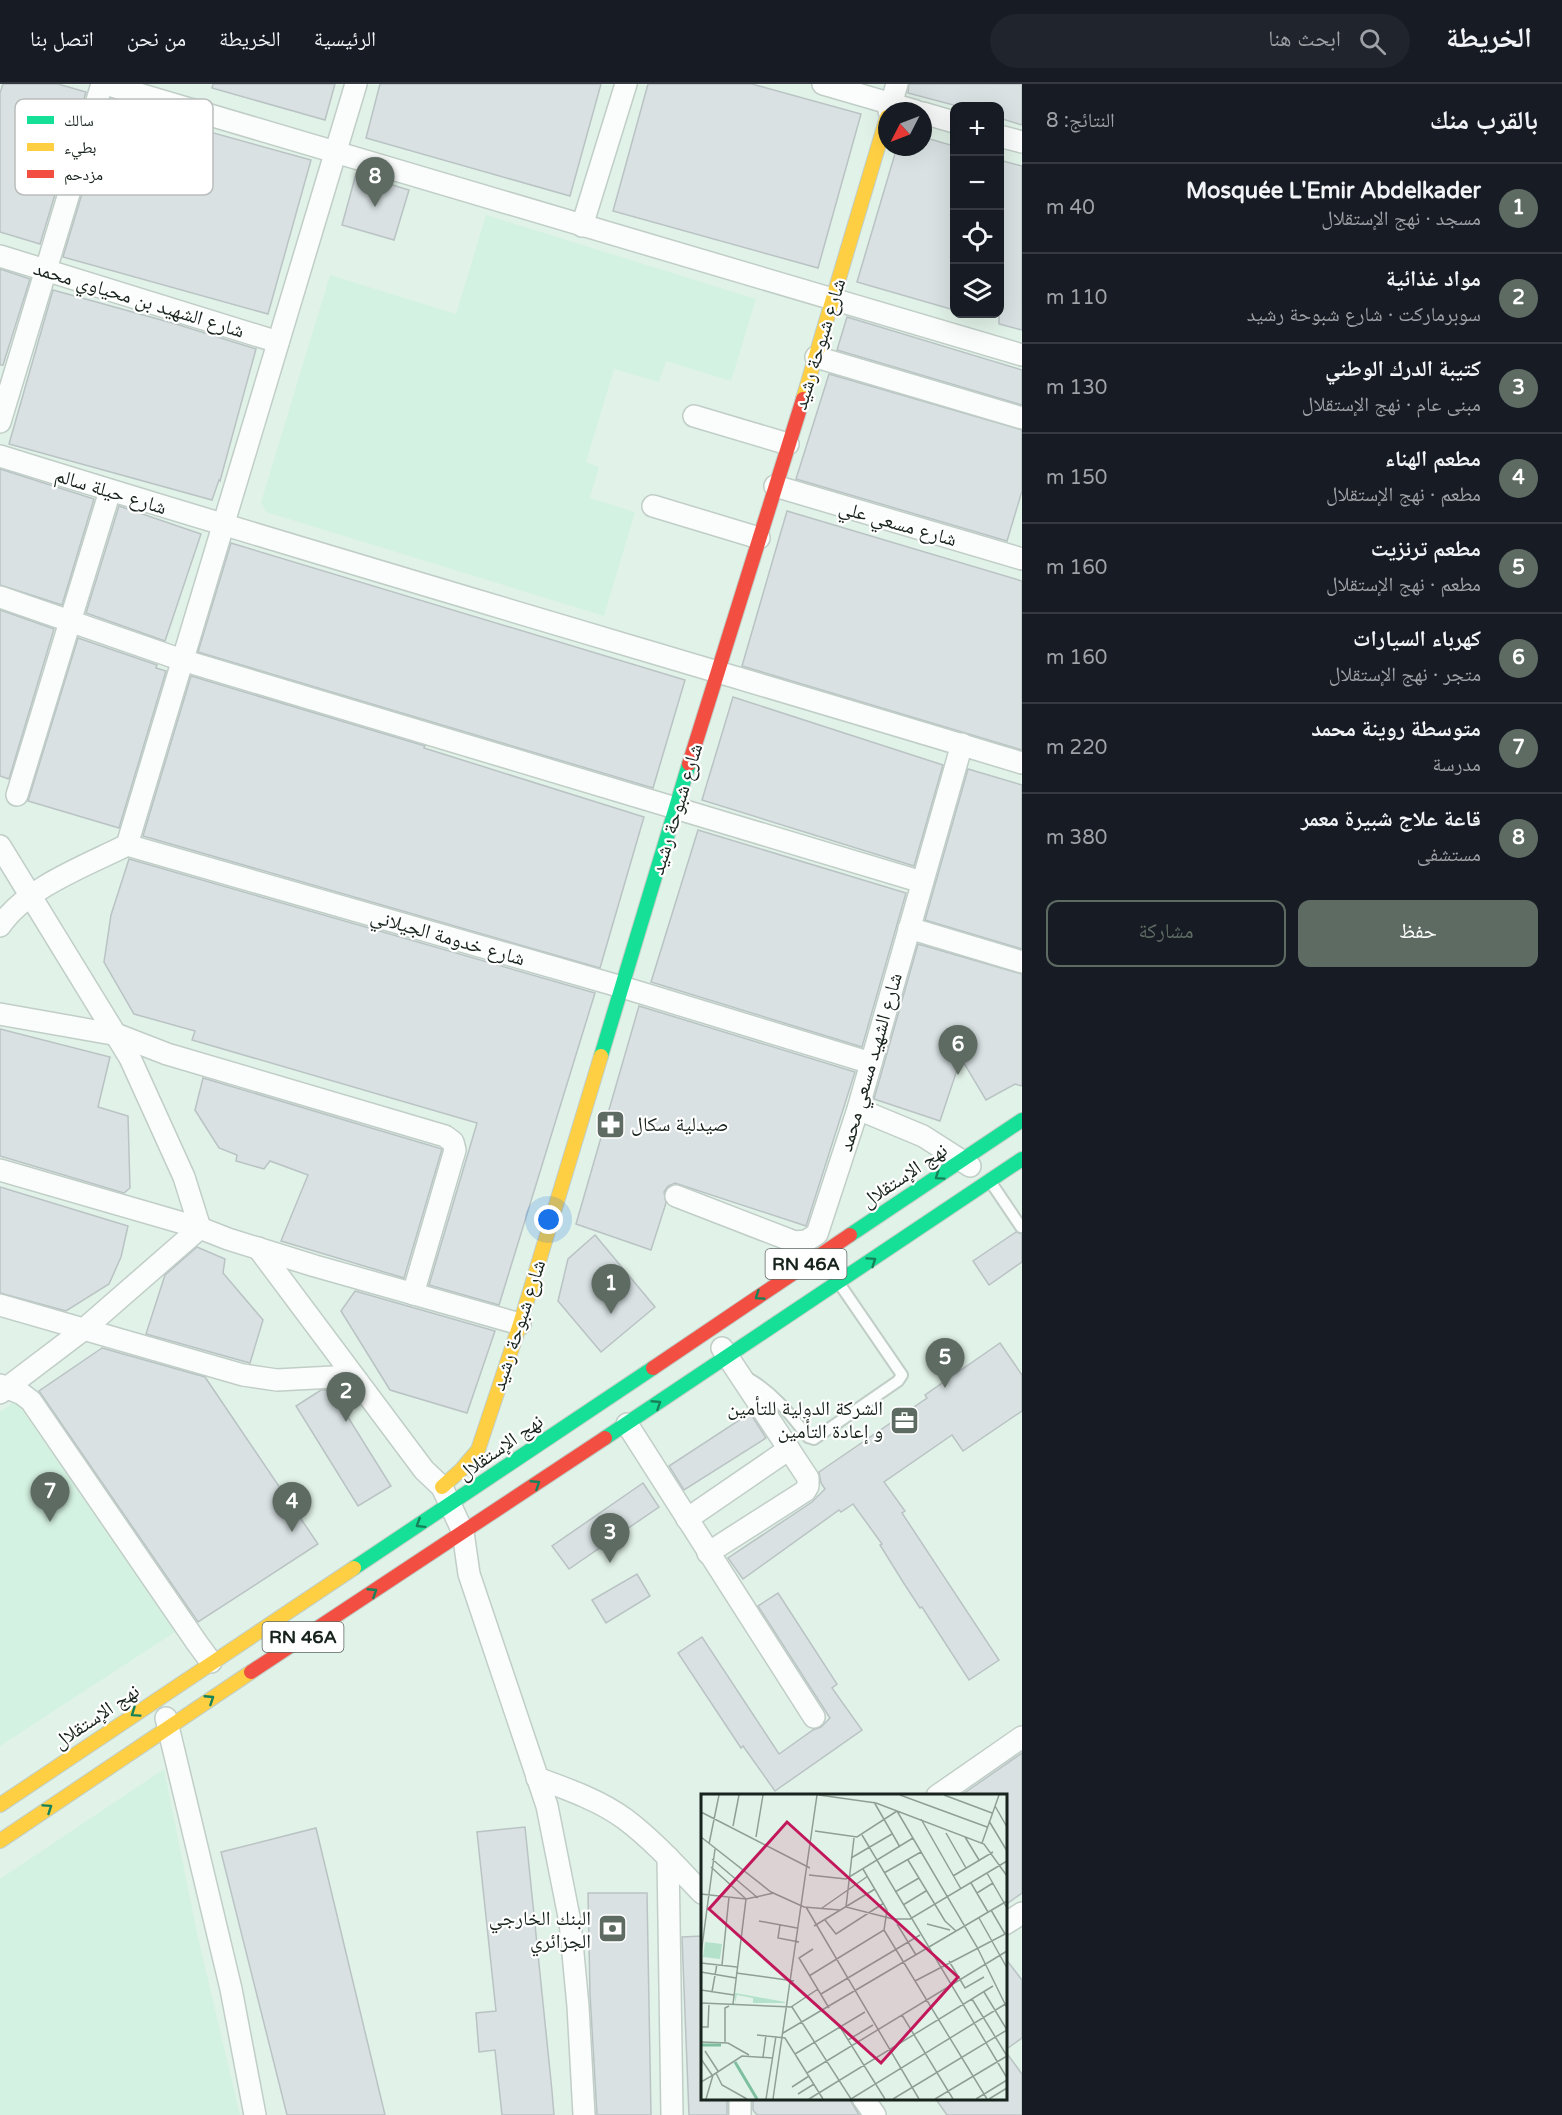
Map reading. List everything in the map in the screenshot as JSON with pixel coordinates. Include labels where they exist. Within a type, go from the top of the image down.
[{"type":"main road","name":"شارع شبوحة رشيد","points":[[447,1496],[461,1470],[478,1450],[520,1324],[717,670],[816,357],[878,147]]},
{"type":"main road","name":"نهج الإستقلال","points":[[0,1805],[394,1540],[447,1496],[710,1329],[1022,1120]]},
{"type":"main road","name":"RN 46A","points":[[0,1841],[166,1727],[627,1424],[734,1365],[839,1283],[990,1181],[1020,1165]]},
{"type":"street","points":[[99,99],[104,84],[155,99]]},
{"type":"street","points":[[0,926],[9,913],[31,894],[127,844],[356,84]]},
{"type":"street","points":[[582,226],[626,84]]},
{"type":"street","points":[[823,84],[884,102]]},
{"type":"street","points":[[213,116],[1022,355]]},
{"type":"street","points":[[932,116],[950,121]]},
{"type":"street","points":[[1004,137],[1022,142]]},
{"type":"street","points":[[0,422],[69,195]]},
{"type":"street","name":"شارع الشهيد بن محياوي محمد","points":[[0,256],[278,342]]},
{"type":"street","points":[[816,357],[1022,417]]},
{"type":"street","points":[[694,416],[788,444]]},
{"type":"street","name":"شارع حيلة سالم","points":[[0,456],[223,525],[717,670],[1022,763]]},
{"type":"street","name":"شارع مسعي علي","points":[[775,486],[1022,559]]},
{"type":"street","points":[[17,795],[110,490]]},
{"type":"street","points":[[652,506],[759,538]]},
{"type":"street","points":[[0,597],[182,660],[922,882]]},
{"type":"street","name":"شارع الشهيد مسعي محمد","points":[[676,1196],[795,1242],[806,1241],[817,1234],[858,1109],[962,744]]},
{"type":"street","name":"شارع خدومة الجيلاني","points":[[127,844],[622,987],[871,1063]]},
{"type":"street","points":[[0,846],[118,1035],[179,1167],[200,1228]]},
{"type":"street","points":[[909,928],[1022,962]]},
{"type":"street","points":[[0,1014],[118,1035],[167,1054],[445,1136],[453,1142],[455,1150],[413,1294]]},
{"type":"street","points":[[858,1109],[923,1136],[962,1160],[990,1181]]},
{"type":"street","points":[[997,1137],[1020,1165]]},
{"type":"street","points":[[0,1170],[520,1324]]},
{"type":"street","points":[[200,1228],[83,1330],[3,1388],[31,1401],[196,1643],[212,1662]]},
{"type":"street","points":[[258,1248],[352,1376],[424,1470],[447,1496],[463,1532],[469,1574],[547,1806],[570,1922],[578,2006],[584,2115]]},
{"type":"street","points":[[0,1305],[243,1375],[277,1380],[352,1376]]},
{"type":"street","points":[[708,1553],[804,1491],[808,1486],[808,1478],[710,1329]]},
{"type":"street","points":[[627,1424],[814,1717]]},
{"type":"street","points":[[687,1519],[789,1449]]},
{"type":"street","points":[[164,1694],[166,1727],[231,1989],[255,2115]]},
{"type":"street","points":[[940,1794],[1022,1737]]},
{"type":"street","points":[[537,1778],[585,1796],[624,1819],[668,1857],[701,1892]]},
{"type":"street","points":[[668,1857],[672,2115]]},
{"type":"street","points":[[1007,1923],[1022,1912]]},
{"type":"street","points":[[864,2100],[875,2115]]},
{"type":"lane","points":[[990,1181],[1021,1227]]},
{"type":"lane","points":[[734,1365],[763,1386],[778,1400],[808,1437],[814,1439],[898,1381],[902,1375],[839,1283]]},
{"type":"shaded area","points":[[486,215],[756,299],[731,381],[666,361],[659,382],[614,369],[586,462],[599,467],[590,498],[635,512],[604,616],[266,512],[261,502],[330,275],[456,314]]},
{"type":"shaded area","points":[[16,1401],[175,1632],[0,1746],[0,1412]]},
{"type":"shaded area","points":[[164,1769],[197,1933],[240,2115],[0,2115],[0,1879]]},
{"type":"building","points":[[3,84],[58,84],[86,92],[84,99],[15,99],[15,195],[55,195],[40,244],[0,232],[0,93]]},
{"type":"building","points":[[213,84],[335,84],[325,120],[212,88]]},
{"type":"building","points":[[380,84],[601,84],[570,196],[366,138]]},
{"type":"building","points":[[648,84],[752,84],[861,114],[818,268],[613,211]]},
{"type":"building","points":[[909,84],[1022,84],[1022,125],[1004,120],[1004,102],[950,102],[950,104],[908,93]]},
{"type":"building","points":[[213,133],[311,160],[268,314],[63,257],[82,195],[213,195]]},
{"type":"building","points":[[932,140],[950,145],[950,309],[857,282],[894,156],[932,156]]},
{"type":"building","points":[[1004,161],[1022,166],[1022,330],[999,324],[999,318],[1004,318]]},
{"type":"building","points":[[356,174],[409,190],[394,240],[342,225]]},
{"type":"building","points":[[0,269],[30,279],[3,365],[0,365]]},
{"type":"building","points":[[53,290],[256,349],[220,481],[212,500],[9,444]]},
{"type":"building","points":[[847,317],[1022,370],[1022,405],[837,350]]},
{"type":"building","points":[[829,374],[1022,430],[1022,491],[1007,541],[796,479]]},
{"type":"building","points":[[0,469],[94,499],[62,605],[0,585]]},
{"type":"building","points":[[119,506],[201,534],[165,641],[86,613]]},
{"type":"building","points":[[787,511],[1022,581],[1022,750],[742,666]]},
{"type":"building","points":[[231,543],[685,680],[653,788],[198,652]]},
{"type":"building","points":[[0,610],[54,629],[9,779],[0,776]]},
{"type":"building","points":[[78,638],[157,665],[156,668],[166,671],[119,828],[28,801]]},
{"type":"building","points":[[191,676],[425,746],[424,748],[644,817],[600,968],[143,836]]},
{"type":"building","points":[[733,697],[943,765],[914,866],[702,800]]},
{"type":"building","points":[[968,769],[1022,785],[1022,949],[925,920]]},
{"type":"building","points":[[698,830],[906,893],[862,1047],[651,982]]},
{"type":"building","points":[[129,859],[595,993],[499,1305],[429,1285],[477,1123],[192,1040],[195,1031],[134,1014],[104,962],[111,915]]},
{"type":"building","points":[[918,944],[1022,974],[1022,1086],[1015,1084],[986,1100],[961,1058],[940,1121],[874,1099]]},
{"type":"building","points":[[639,1006],[855,1072],[806,1226],[675,1183],[668,1186],[664,1192],[666,1203],[651,1250],[576,1224]]},
{"type":"building","points":[[0,1029],[110,1057],[98,1107],[128,1116],[130,1188],[124,1193],[0,1156]]},
{"type":"building","points":[[203,1078],[442,1149],[404,1278],[281,1241],[308,1175],[270,1161],[264,1169],[236,1161],[237,1155],[219,1148],[195,1110]]},
{"type":"building","points":[[0,1187],[128,1226],[121,1257],[109,1284],[66,1311],[0,1293]]},
{"type":"building","points":[[1016,1232],[1022,1234],[1022,1262],[989,1285],[973,1261]]},
{"type":"building","points":[[595,1235],[655,1307],[601,1352],[558,1301],[568,1259]]},
{"type":"building","points":[[197,1247],[225,1259],[223,1273],[263,1320],[250,1363],[146,1334],[165,1275]]},
{"type":"building","points":[[355,1291],[495,1331],[467,1413],[390,1390],[341,1311]]},
{"type":"building","points":[[1000,1343],[1022,1375],[1022,1411],[963,1451],[952,1435],[884,1482],[905,1511],[902,1513],[999,1660],[969,1680],[903,1582],[880,1545],[882,1544],[853,1504],[841,1512],[839,1510],[743,1579],[728,1558],[812,1502],[825,1489],[819,1472],[927,1398],[925,1395]]},
{"type":"building","points":[[102,1348],[205,1377],[318,1544],[198,1622],[39,1391]]},
{"type":"building","points":[[321,1390],[331,1390],[391,1486],[358,1506],[296,1406]]},
{"type":"building","points":[[750,1413],[766,1438],[684,1490],[669,1466]]},
{"type":"building","points":[[643,1483],[659,1507],[569,1569],[552,1546]]},
{"type":"building","points":[[637,1574],[650,1596],[606,1623],[592,1600]]},
{"type":"building","points":[[778,1593],[837,1684],[832,1688],[862,1730],[775,1791],[743,1746],[741,1748],[678,1653],[702,1637],[779,1754],[813,1730],[821,1727],[830,1718],[758,1606]]},
{"type":"building","points":[[1022,1753],[1022,1893],[1007,1904],[1007,1794],[963,1794]]},
{"type":"building","points":[[525,1827],[554,2115],[502,2115],[495,2050],[479,2052],[476,2013],[496,2011],[477,1832]]},
{"type":"building","points":[[316,1828],[385,2115],[287,2115],[221,1852]]},
{"type":"building","points":[[588,1893],[647,1893],[651,2115],[597,2115],[590,1994]]},
{"type":"building","points":[[701,1936],[701,2100],[727,2100],[727,2115],[689,2115],[682,1937]]},
{"type":"building","points":[[1007,1961],[1022,1980],[1022,2038],[1007,2049]]},
{"type":"building","points":[[1007,2054],[1022,2074],[1022,2115],[947,2115],[936,2100],[1007,2100]]},
{"type":"building","points":[[753,2100],[850,2100],[859,2115],[757,2115],[753,2110]]},
{"type":"traffic: fast","points":[[601,1056],[689,764]]},
{"type":"traffic: fast","points":[[850,1235],[1022,1120]]},
{"type":"traffic: fast","points":[[605,1438],[1022,1159]]},
{"type":"traffic: fast","points":[[354,1568],[653,1368]]},
{"type":"traffic: slow","points":[[803,399],[878,147]]},
{"type":"traffic: slow","points":[[442,1487],[478,1450],[520,1324],[601,1056]]},
{"type":"traffic: slow","points":[[0,1805],[354,1568]]},
{"type":"traffic: slow","points":[[0,1841],[251,1672]]},
{"type":"traffic: jam","points":[[689,764],[803,399]]},
{"type":"traffic: jam","points":[[653,1368],[850,1235]]},
{"type":"traffic: jam","points":[[251,1672],[605,1438]]},
{"type":"place","name":"قاعة علاج شبيرة معمر","points":[[375,207]]},
{"type":"place","name":"كهرباء السيارات","points":[[958,1075]]},
{"type":"place","name":"صيدلية سكال","points":[[610,1124]]},
{"type":"place","name":"Mosquée L'Emir Abdelkader","points":[[611,1314]]},
{"type":"place","name":"مطعم ترنزيت","points":[[945,1388]]},
{"type":"place","name":"الشركة الدولية للتأمين و إعادة التأمين","points":[[904,1420]]},
{"type":"place","name":"مواد غذائية","points":[[346,1422]]},
{"type":"place","name":"متوسطة روينة محمد","points":[[50,1522]]},
{"type":"place","name":"مطعم الهناء","points":[[292,1532]]},
{"type":"place","name":"كتيبة الدرك الوطني","points":[[610,1563]]},
{"type":"place","name":"البنك الخارجي الجزائري","points":[[612,1929]]}]
